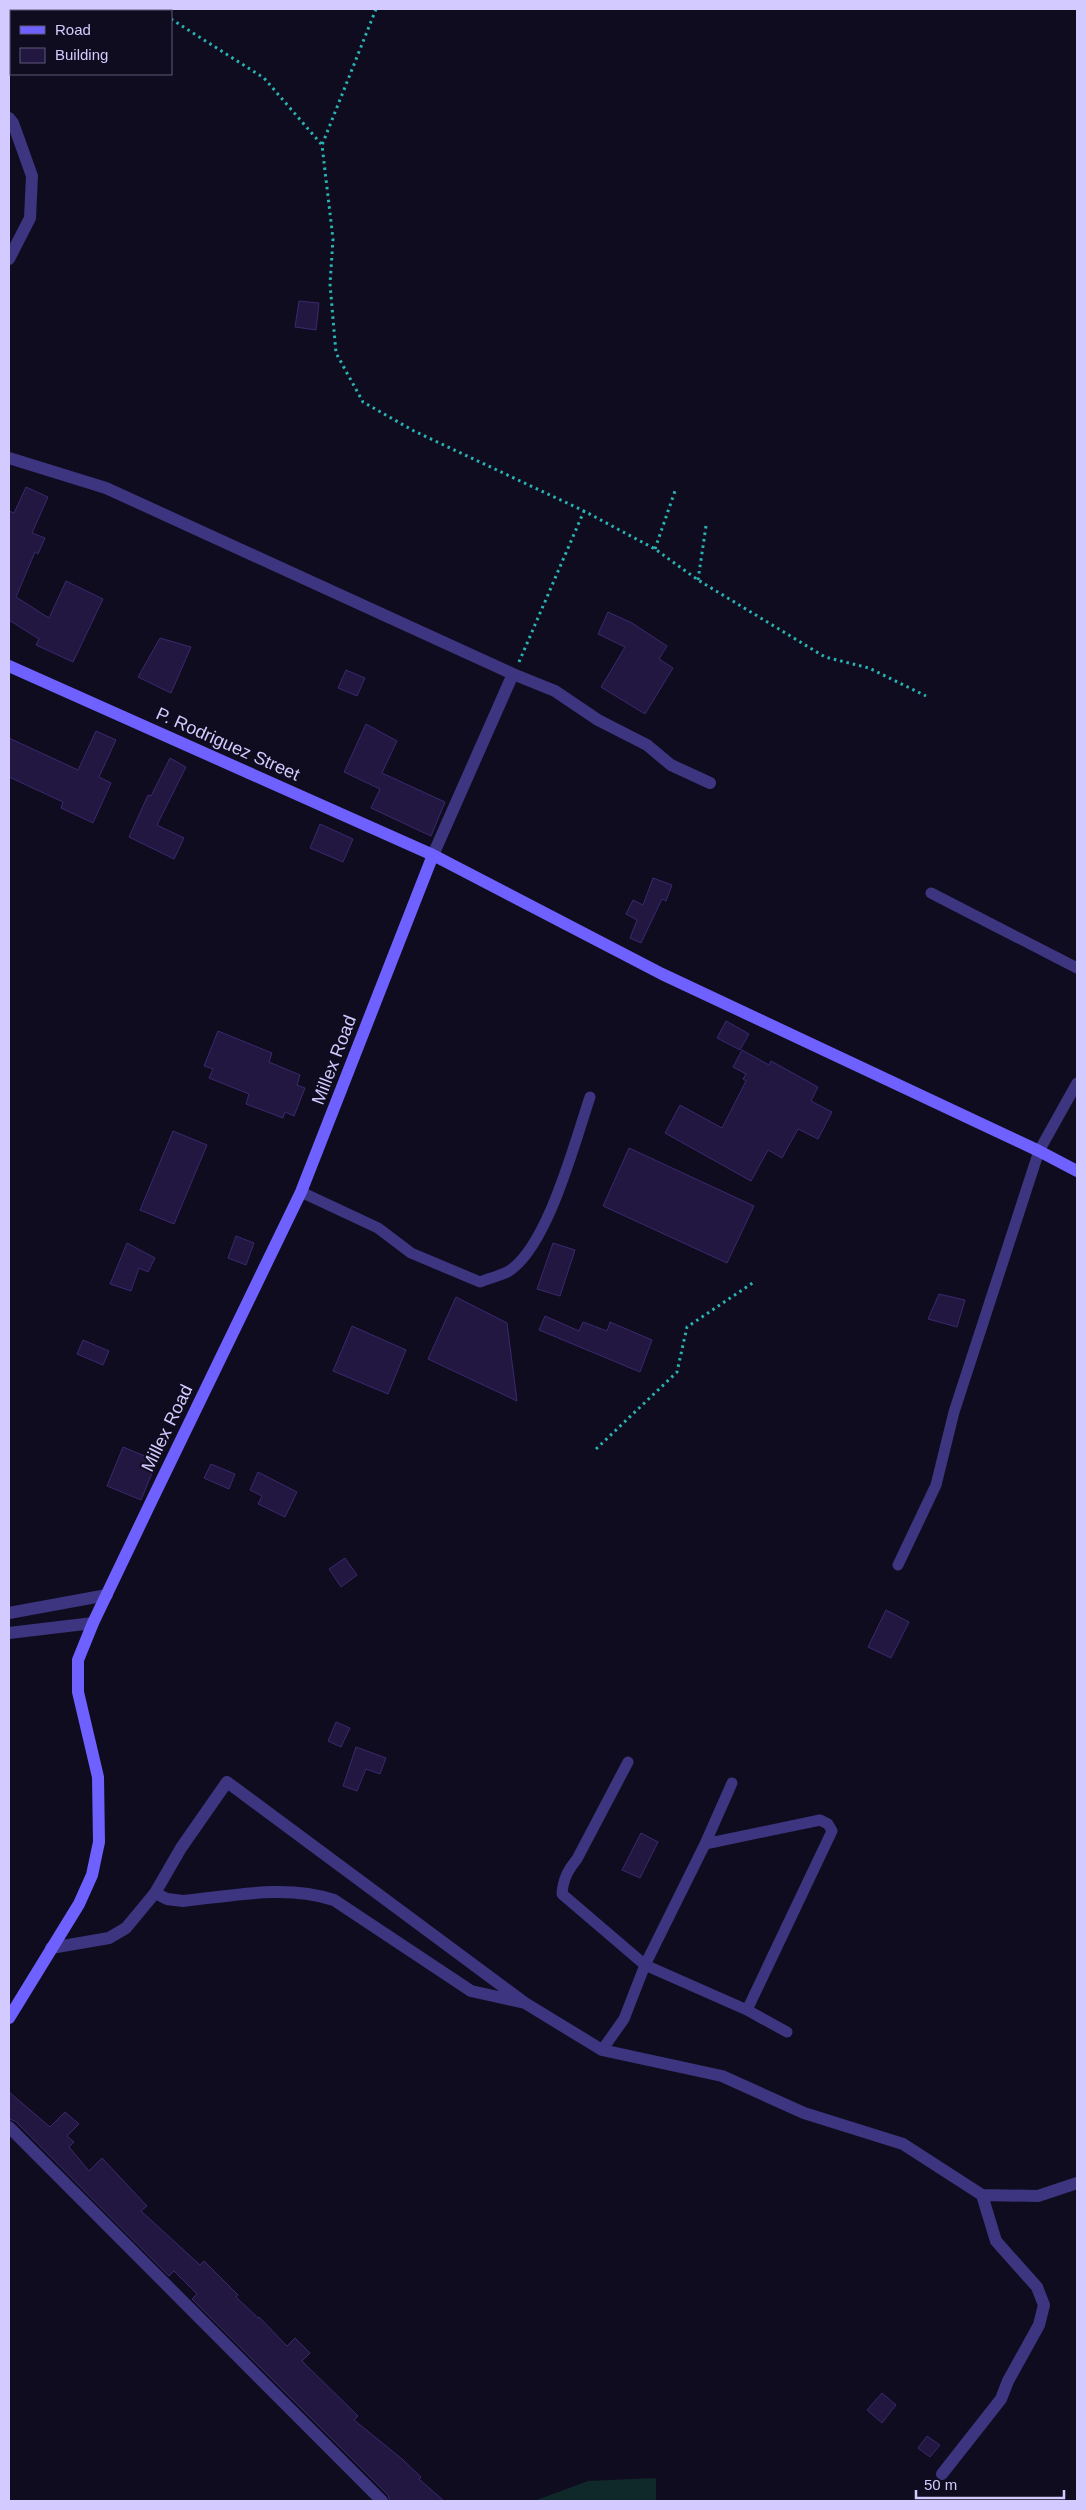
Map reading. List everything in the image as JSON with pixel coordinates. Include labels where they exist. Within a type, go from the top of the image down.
[{"type":"street","points":[[9,118],[13,124],[32,176],[30,218],[9,259]]},
{"type":"street","points":[[9,458],[106,488],[513,674],[556,691],[598,720],[647,745],[671,765],[710,783]]},
{"type":"street","name":"P. Rodriguez Street","points":[[9,666],[433,855],[662,974],[1039,1151],[1077,1171]]},
{"type":"street","points":[[433,855],[513,674]]},
{"type":"street","name":"Millex Road","points":[[9,2018],[80,1904],[92,1875],[99,1842],[98,1777],[78,1692],[78,1660],[93,1623],[301,1192],[433,855]]},
{"type":"street","points":[[9,1613],[107,1595]]},
{"type":"street","points":[[9,1634],[93,1623]]},
{"type":"street","points":[[51,1948],[108,1938],[126,1928],[155,1893],[181,1848],[226,1782],[525,2003],[602,2050],[722,2076],[804,2113],[903,2144],[982,2195],[1038,2196],[1077,2183]]},
{"type":"street","points":[[155,1893],[167,1899],[183,1901],[282,1892],[314,1893],[334,1900],[471,1991],[525,2003]]},
{"type":"street","points":[[9,2127],[382,2501]]},
{"type":"street","points":[[942,2474],[1001,2399],[1008,2381],[1039,2325],[1044,2305],[1037,2287],[996,2240],[982,2195]]},
{"type":"lane","points":[[931,893],[1077,968]]},
{"type":"lane","points":[[898,1566],[936,1485],[954,1412],[1039,1151],[1077,1083]]},
{"type":"lane","points":[[301,1192],[378,1228],[411,1253],[480,1282],[509,1271],[529,1252],[557,1196],[590,1096]]},
{"type":"lane","points":[[628,1762],[577,1859],[568,1870],[563,1882],[562,1894],[645,1965],[747,2010],[787,2032]]},
{"type":"lane","points":[[602,2050],[624,2019],[645,1965],[705,1844],[732,1782]]},
{"type":"lane","points":[[705,1844],[820,1820],[828,1824],[832,1831],[747,2010]]},
{"type":"path","points":[[376,9],[322,145],[333,239],[330,284],[336,353],[363,402],[414,431],[584,511],[655,549],[698,580],[825,657],[869,668],[926,696]]},
{"type":"path","points":[[172,20],[264,78],[322,145]]},
{"type":"path","points":[[655,549],[676,488]]},
{"type":"path","points":[[513,674],[584,511]]},
{"type":"path","points":[[698,580],[706,526]]},
{"type":"path","points":[[596,1449],[677,1372],[687,1327],[754,1282]]},
{"type":"green space","points":[[656,2478],[656,2501],[534,2501],[588,2481]]},
{"type":"building","points":[[299,301],[319,303],[316,330],[295,327]]},
{"type":"building","points":[[26,487],[48,497],[32,533],[45,538],[38,554],[35,552],[16,597],[49,618],[66,581],[103,599],[73,662],[36,645],[39,639],[9,620],[9,511],[14,513]]},
{"type":"building","points":[[608,612],[632,623],[667,646],[659,659],[673,668],[645,714],[601,687],[625,647],[598,634]]},
{"type":"building","points":[[160,638],[191,647],[171,693],[138,677]]},
{"type":"building","points":[[346,670],[365,678],[357,696],[338,688]]},
{"type":"building","points":[[366,724],[397,741],[382,773],[445,802],[431,836],[371,808],[380,789],[344,772]]},
{"type":"building","points":[[96,731],[116,740],[99,777],[111,783],[93,823],[61,808],[63,802],[9,777],[9,738],[78,770]]},
{"type":"building","points":[[170,758],[186,767],[157,825],[184,838],[174,859],[129,837],[148,795],[151,796]]},
{"type":"building","points":[[320,824],[353,839],[343,862],[310,848]]},
{"type":"building","points":[[653,878],[672,885],[666,901],[662,899],[641,943],[630,938],[637,920],[626,914],[633,900],[643,905]]},
{"type":"building","points":[[726,1021],[749,1034],[740,1050],[717,1038]]},
{"type":"building","points":[[218,1031],[272,1053],[269,1062],[300,1075],[297,1085],[305,1088],[294,1116],[285,1112],[283,1118],[246,1104],[249,1094],[209,1078],[213,1069],[204,1066]]},
{"type":"building","points":[[742,1050],[769,1065],[771,1061],[818,1087],[811,1101],[832,1112],[818,1139],[798,1129],[782,1158],[768,1150],[751,1181],[665,1133],[680,1105],[722,1128],[746,1081],[743,1079],[746,1074],[733,1067]]},
{"type":"building","points":[[173,1131],[207,1145],[174,1224],[140,1210]]},
{"type":"building","points":[[629,1148],[754,1206],[727,1263],[603,1206]]},
{"type":"building","points":[[236,1236],[254,1243],[246,1265],[228,1258]]},
{"type":"building","points":[[127,1243],[155,1258],[148,1272],[139,1268],[131,1291],[110,1284]]},
{"type":"building","points":[[553,1243],[575,1250],[560,1296],[537,1289]]},
{"type":"building","points":[[939,1294],[965,1300],[957,1327],[928,1319]]},
{"type":"building","points":[[456,1297],[507,1323],[517,1401],[428,1359]]},
{"type":"building","points":[[545,1316],[579,1331],[583,1322],[607,1331],[610,1322],[652,1340],[640,1372],[539,1330]]},
{"type":"building","points":[[352,1326],[406,1350],[388,1394],[333,1371]]},
{"type":"building","points":[[83,1340],[109,1351],[103,1365],[77,1354]]},
{"type":"building","points":[[123,1447],[157,1461],[141,1500],[107,1486]]},
{"type":"building","points":[[211,1464],[235,1474],[229,1489],[204,1478]]},
{"type":"building","points":[[258,1472],[297,1492],[285,1517],[258,1504],[262,1496],[250,1490]]},
{"type":"building","points":[[345,1558],[357,1575],[341,1587],[329,1569]]},
{"type":"building","points":[[886,1610],[909,1622],[891,1658],[868,1647]]},
{"type":"building","points":[[336,1722],[350,1728],[341,1747],[328,1741]]},
{"type":"building","points":[[356,1747],[386,1758],[380,1774],[366,1769],[357,1791],[343,1786]]},
{"type":"building","points":[[641,1833],[658,1842],[640,1878],[622,1870]]},
{"type":"building","points":[[9,2092],[50,2127],[65,2112],[79,2124],[67,2136],[74,2142],[69,2147],[89,2171],[102,2158],[147,2206],[141,2211],[200,2265],[204,2261],[238,2295],[236,2297],[259,2317],[287,2346],[295,2338],[310,2353],[302,2361],[358,2416],[354,2420],[402,2459],[421,2477],[419,2479],[444,2501],[390,2501],[388,2495],[192,2299],[197,2294],[174,2271],[169,2276],[15,2121],[9,2119]]},
{"type":"building","points":[[882,2393],[896,2405],[882,2423],[867,2410]]},
{"type":"building","points":[[927,2436],[940,2445],[930,2457],[918,2448]]}]
